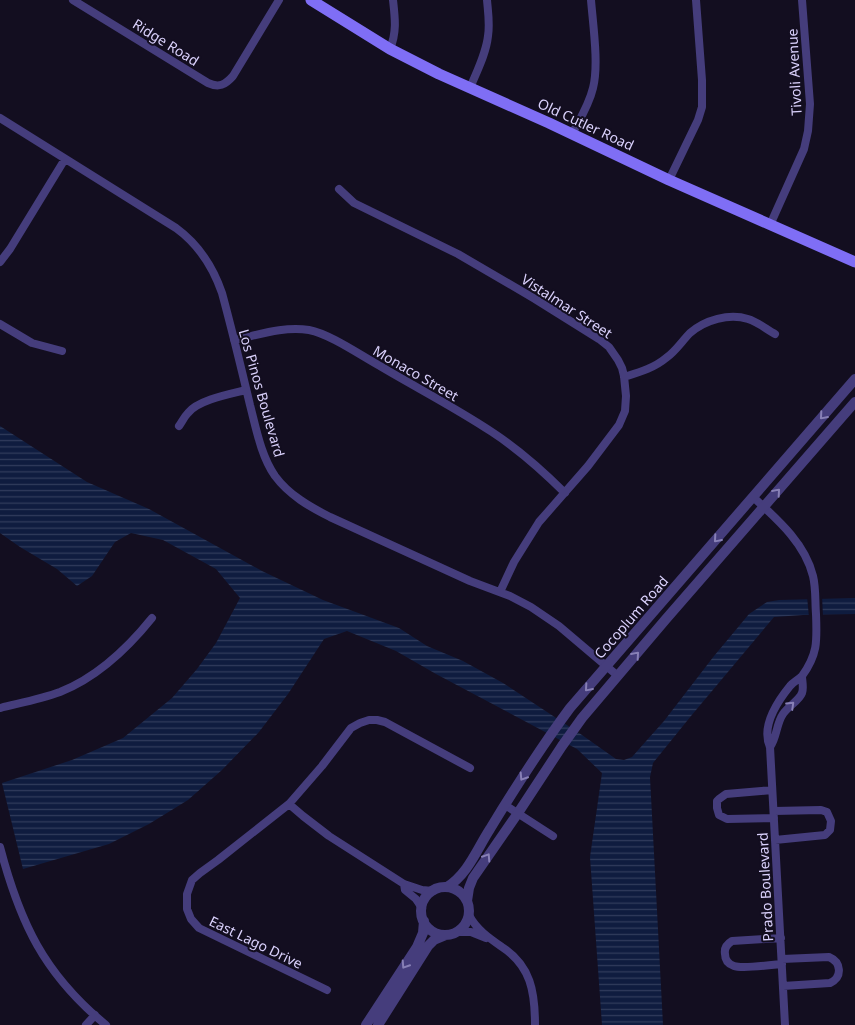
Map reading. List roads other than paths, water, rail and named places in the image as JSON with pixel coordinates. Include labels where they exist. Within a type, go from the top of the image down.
[{"type":"main road","name":"Old Cutler Road","points":[[311,0],[390,49],[439,74],[669,180],[855,262]]},
{"type":"street","name":"Ridge Road","points":[[73,0],[215,86],[227,82],[233,76],[279,0]]},
{"type":"street","points":[[390,49],[395,34],[394,0]]},
{"type":"street","points":[[470,88],[487,43],[489,23],[487,0]]},
{"type":"street","points":[[572,134],[586,106],[595,80],[591,0]]},
{"type":"street","points":[[669,180],[698,120],[702,107],[702,80],[696,0]]},
{"type":"street","name":"Tivoli Avenue","points":[[770,225],[807,140],[810,104],[802,0]]},
{"type":"street","name":"Los Pinos Boulevard","points":[[0,118],[166,221],[189,239],[205,258],[219,283],[259,439],[268,464],[279,481],[299,500],[338,521],[530,607],[551,620],[618,676]]},
{"type":"street","points":[[0,262],[10,249],[65,159]]},
{"type":"street","name":"Vistalmar Street","points":[[339,189],[354,203],[458,254],[535,299],[599,339],[609,347],[618,360],[626,385],[626,403],[619,425],[529,537],[514,562],[500,592]]},
{"type":"street","points":[[624,377],[648,370],[672,353],[696,328],[716,319],[746,318],[775,334]]},
{"type":"street","points":[[0,324],[32,343],[62,351]]},
{"type":"street","name":"Monaco Street","points":[[234,340],[283,330],[308,330],[326,336],[490,431],[526,458],[565,492]]},
{"type":"street","name":"Cocoplum Road","points":[[433,891],[456,882],[463,874],[549,736],[570,708],[855,379]]},
{"type":"street","points":[[179,426],[188,412],[198,405],[246,390]]},
{"type":"street","name":"Cocoplum Road","points":[[469,915],[467,901],[473,878],[582,718],[855,402]]},
{"type":"street","name":"Prado Boulevard","points":[[753,497],[785,528],[803,552],[812,572],[817,627],[813,659],[802,676],[791,685],[772,714],[768,735],[786,1025]]},
{"type":"street","points":[[0,708],[60,692],[96,673],[120,654],[152,618]]},
{"type":"street","name":"Prado Boulevard","points":[[770,747],[782,716],[803,692],[802,676]]},
{"type":"street","name":"East Lago Drive","points":[[327,990],[205,931],[194,923],[187,909],[186,894],[190,884],[196,876],[289,804],[322,766],[348,731],[360,723],[369,720],[386,722],[470,768]]},
{"type":"street","points":[[772,790],[726,794],[717,801],[719,815],[727,820],[820,810],[827,812],[831,821],[830,830],[825,835],[775,840]]},
{"type":"street","points":[[289,804],[324,833],[404,884],[422,890],[433,891]]},
{"type":"street","points":[[505,805],[553,836]]},
{"type":"street","points":[[0,847],[18,905],[40,952],[63,983],[106,1025]]},
{"type":"street","points":[[366,1025],[423,933],[422,908],[406,890],[404,884]]},
{"type":"street","points":[[447,887],[459,892],[467,901]]},
{"type":"street","points":[[422,908],[424,902],[433,891]]},
{"type":"street","points":[[457,932],[467,922],[469,915]]},
{"type":"street","points":[[469,915],[474,925],[488,938],[512,954],[526,973],[533,992],[535,1025]]},
{"type":"street","points":[[424,921],[433,931],[446,935]]},
{"type":"street","points":[[378,1025],[428,946],[434,940],[457,932],[468,931],[488,938]]},
{"type":"street","points":[[780,938],[732,941],[725,948],[725,955],[727,962],[735,967],[829,957],[835,960],[839,969],[837,978],[830,983],[784,986]]},
{"type":"street","points":[[86,1025],[95,1015]]},
{"type":"water","points":[[0,426],[87,482],[149,509],[262,571],[323,600],[399,628],[427,646],[463,661],[503,683],[616,759],[624,760],[632,757],[664,721],[749,614],[767,602],[779,600],[855,598],[855,614],[774,617],[653,763],[650,777],[663,1025],[602,1025],[590,857],[602,773],[577,749],[396,651],[347,631],[324,639],[288,694],[259,732],[222,770],[188,800],[149,824],[109,844],[23,869],[2,783],[72,760],[123,738],[172,698],[197,669],[216,643],[240,598],[216,569],[163,540],[131,533],[115,542],[92,576],[77,586],[57,569],[0,533]]}]
